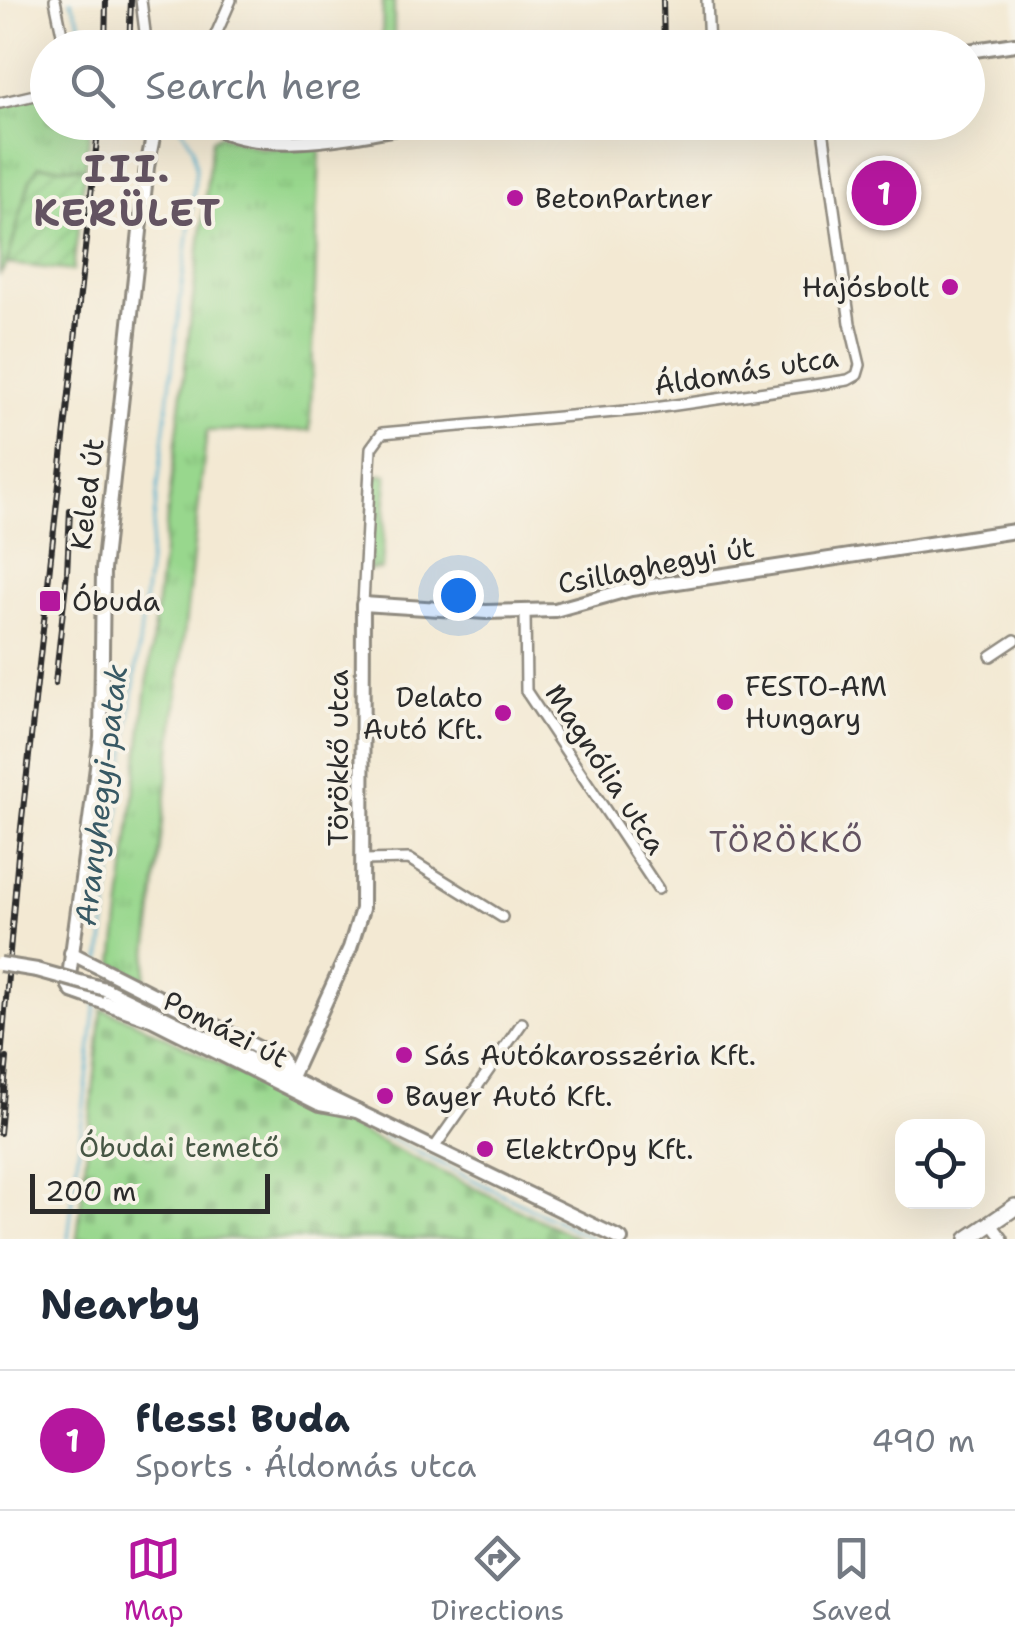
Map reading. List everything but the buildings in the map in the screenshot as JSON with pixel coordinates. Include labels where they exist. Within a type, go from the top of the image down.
[{"type":"main road","points":[[968,1239],[1015,1206]]},
{"type":"street","points":[[55,0],[61,30]]},
{"type":"street","points":[[141,0],[145,30]]},
{"type":"street","points":[[218,30],[232,0]]},
{"type":"street","points":[[707,0],[708,30]]},
{"type":"street","points":[[985,48],[1015,44]]},
{"type":"street","points":[[0,103],[30,96]]},
{"type":"street","name":"Keled út","points":[[72,991],[68,984],[71,953],[100,737],[103,570],[150,140]]},
{"type":"street","points":[[258,140],[287,140]]},
{"type":"street","name":"Áldomás utca","points":[[386,432],[648,409],[854,378],[860,365],[850,323],[825,140]]},
{"type":"street","name":"Törökkő utca","points":[[291,1077],[356,934],[362,909],[363,604],[371,448],[378,436],[386,432]]},
{"type":"street","name":"Csillaghegyi út","points":[[363,604],[525,612],[573,607],[631,588],[1015,532]]},
{"type":"street","name":"Magnólia utca","points":[[525,612],[526,691],[658,888]]},
{"type":"street","points":[[992,656],[1015,640]]},
{"type":"street","points":[[363,860],[409,859],[502,917]]},
{"type":"street","points":[[71,953],[282,1060],[291,1077]]},
{"type":"street","points":[[0,964],[37,970],[105,995]]},
{"type":"street","name":"Pomázi út","points":[[72,991],[87,997],[105,995],[133,1000],[621,1239]]},
{"type":"street","name":"Pomázi út","points":[[105,995],[320,1104],[358,1111]]},
{"type":"street","points":[[434,1148],[522,1024]]},
{"type":"street","points":[[991,1223],[1003,1239]]},
{"type":"green space","points":[[383,0],[394,0],[394,30],[382,30]]},
{"type":"green space","points":[[30,96],[30,140],[89,140],[85,168],[39,166],[30,180],[7,264],[0,274],[0,103]]},
{"type":"green space","points":[[212,140],[235,140],[260,148],[320,148],[310,430],[207,431],[145,980],[114,963]]},
{"type":"green space","points":[[39,166],[85,168],[73,271],[7,264],[30,180]]},
{"type":"green space","points":[[387,475],[382,569],[368,570],[372,481]]},
{"type":"green space","name":"Óbudai temető","points":[[102,1009],[129,1019],[579,1239],[77,1239]]},
{"type":"waterway","name":"Aranyhegyi-patak","points":[[71,0],[84,30]]},
{"type":"waterway","name":"Aranyhegyi-patak","points":[[101,961],[196,169],[189,140]]},
{"type":"waterway","name":"Aranyhegyi-patak","points":[[68,1239],[96,1003]]},
{"type":"waterway","points":[[383,1135],[593,1239]]},
{"type":"railway","points":[[105,30],[106,0]]},
{"type":"railway","points":[[130,30],[131,0]]},
{"type":"railway","points":[[663,0],[664,30]]},
{"type":"railway","points":[[0,1072],[18,855],[97,140]]},
{"type":"railway","points":[[55,684],[70,510]]},
{"type":"railway","points":[[0,1133],[7,1058]]},
{"type":"place","name":"fless! Buda","points":[[884,193]]},
{"type":"place","name":"BetonPartner","points":[[515,198]]},
{"type":"place","name":"Hajósbolt","points":[[950,287]]},
{"type":"place","name":"Óbuda","points":[[50,601]]},
{"type":"place","name":"FESTO-AM Hungary","points":[[725,702]]},
{"type":"place","name":"Delato Autó Kft.","points":[[503,713]]},
{"type":"place","name":"Sás Autókarosszéria Kft.","points":[[404,1055]]},
{"type":"place","name":"Bayer Autó Kft.","points":[[385,1096]]},
{"type":"place","name":"ElektrOpy Kft.","points":[[485,1149]]},
{"type":"district","name":"III. KERÜLET","points":[[128,190]]},
{"type":"district","name":"TÖRÖKKŐ","points":[[787,841]]}]
